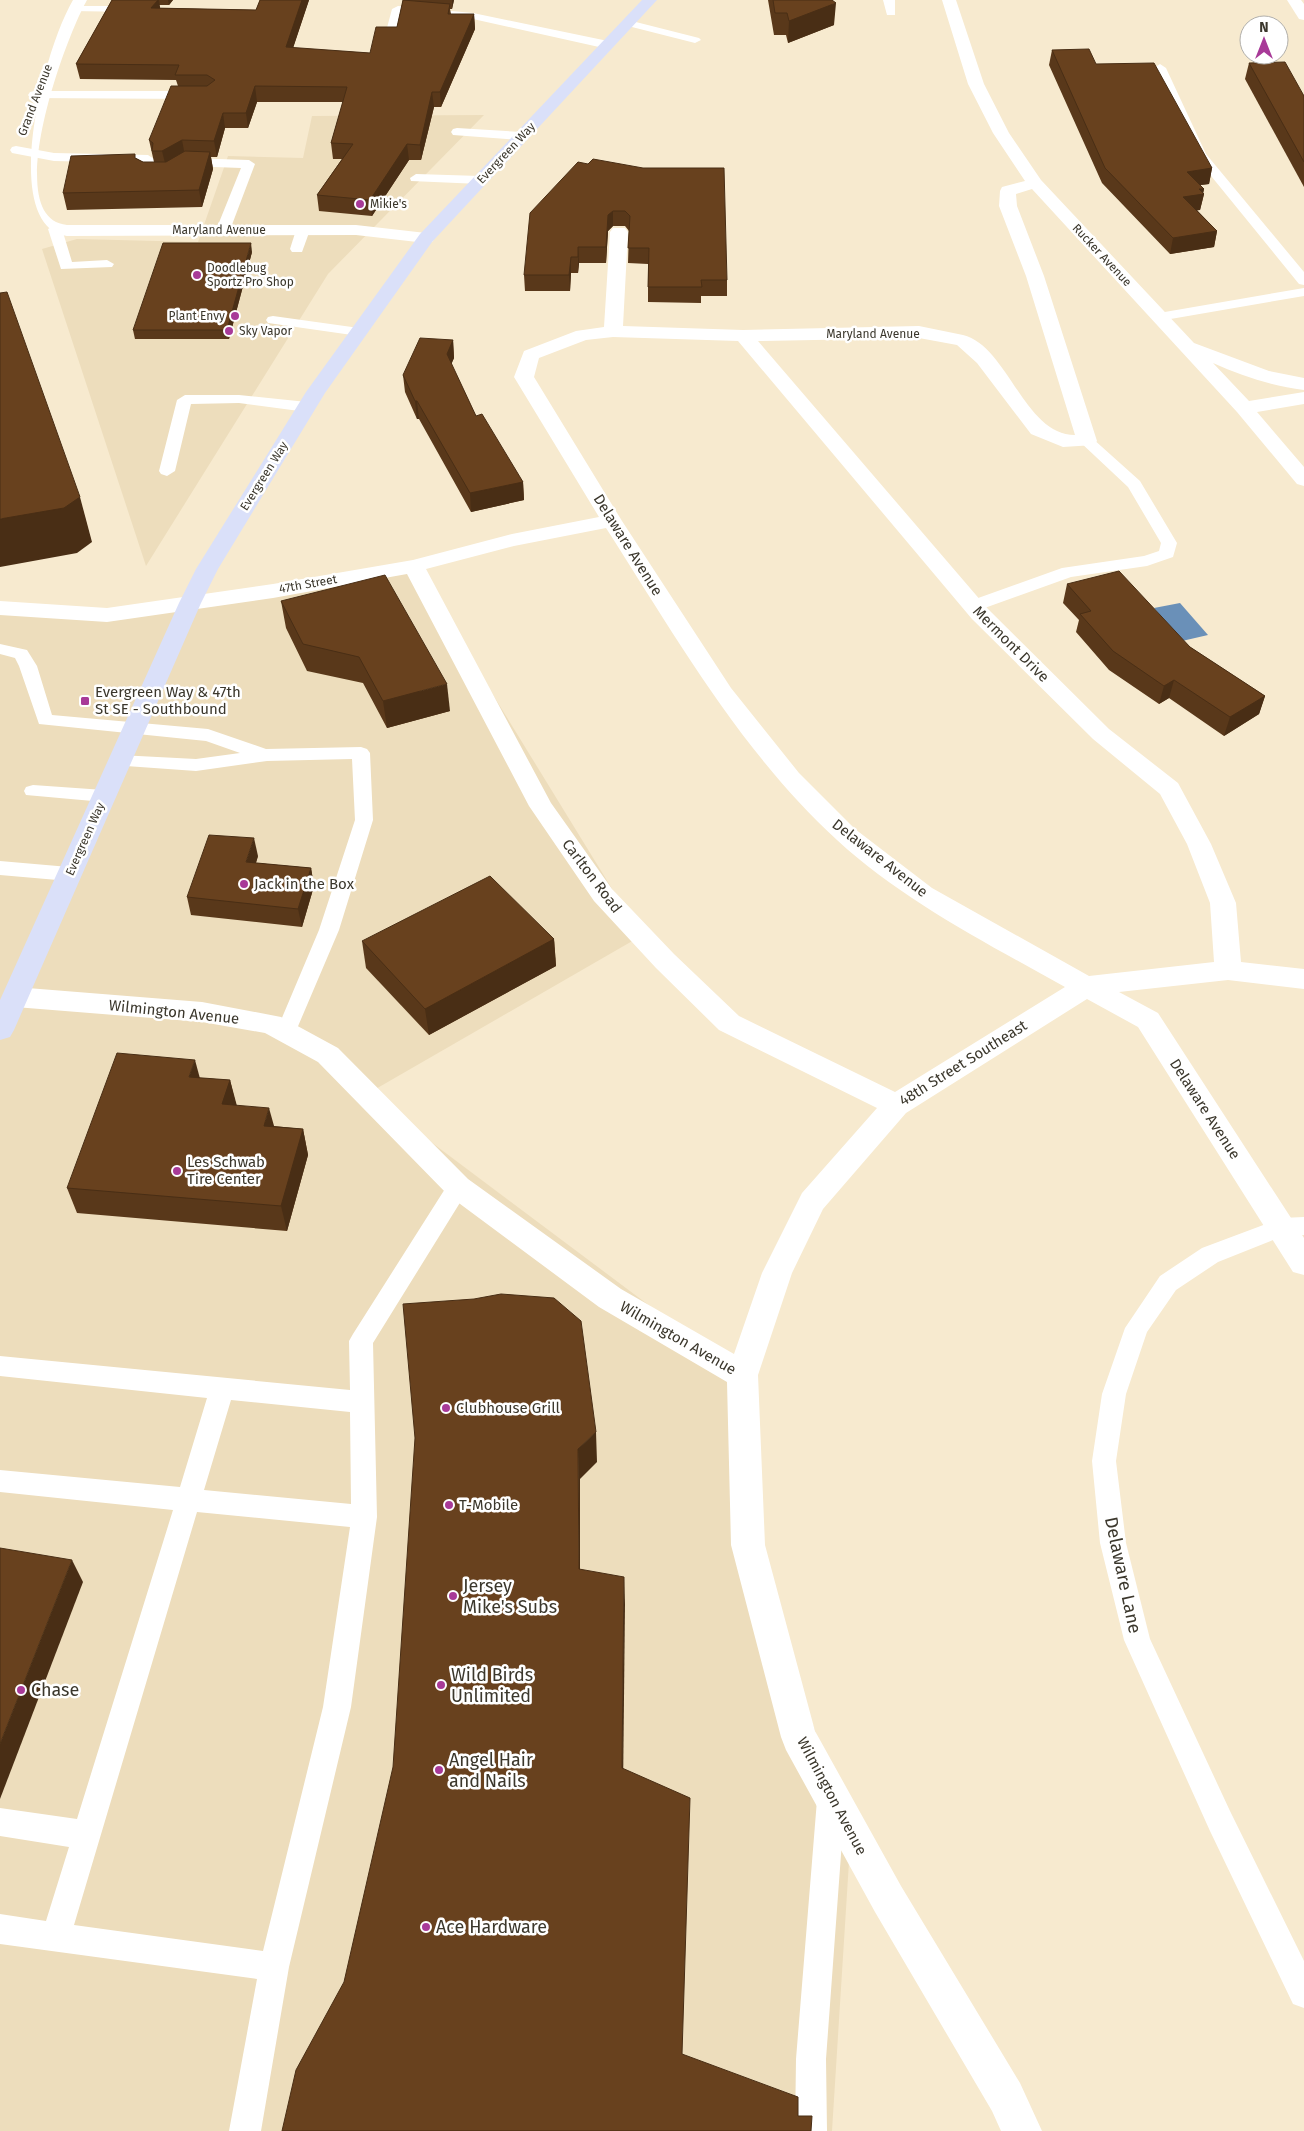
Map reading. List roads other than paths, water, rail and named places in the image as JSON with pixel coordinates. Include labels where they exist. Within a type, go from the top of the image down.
[{"type":"main road","name":"Evergreen Way","points":[[0,1030],[190,603],[207,569],[307,406],[426,238],[650,0]]},
{"type":"street","name":"Rucker Avenue","points":[[949,0],[976,84],[1001,133],[1035,183],[1244,408],[1304,480]]},
{"type":"street","points":[[1294,0],[1304,16]]},
{"type":"street","name":"Grand Avenue","points":[[20,206],[14,186],[16,150],[34,95],[77,4]]},
{"type":"street","points":[[1035,183],[1008,191],[1008,206],[1035,276],[1087,441]]},
{"type":"street","name":"Maryland Avenue","points":[[20,206],[36,224],[55,229],[223,230],[298,226],[426,238]]},
{"type":"street","points":[[613,331],[618,232]]},
{"type":"street","name":"Maryland Avenue","points":[[524,377],[531,355],[550,346],[584,335],[613,331],[743,336],[919,332],[963,341],[984,359],[1038,430],[1063,441],[1087,441]]},
{"type":"street","name":"Mermont Drive","points":[[743,336],[973,606],[1101,734],[1169,789],[1199,844],[1223,903],[1228,970]]},
{"type":"street","points":[[1183,343],[1229,364],[1284,383],[1304,384]]},
{"type":"street","name":"Delaware Avenue","points":[[524,377],[612,521],[723,693],[791,779],[846,835],[923,894],[1016,948],[1148,1020],[1293,1227],[1304,1263]]},
{"type":"street","points":[[1244,408],[1304,398]]},
{"type":"street","name":"47th Street","points":[[0,608],[107,615],[414,566],[512,540],[612,521]]},
{"type":"street","name":"Carlton Road","points":[[414,566],[541,806],[603,895],[664,961],[729,1023],[896,1105]]},
{"type":"street","name":"48th Street Southeast","points":[[742,1375],[776,1273],[812,1201],[896,1105],[1086,986],[1228,970],[1304,979]]},
{"type":"street","name":"Wilmington Avenue","points":[[15,997],[202,1012],[271,1024],[328,1054],[458,1187],[610,1298],[742,1375],[748,1545],[799,1737],[888,1899],[1006,2097],[1022,2131]]},
{"type":"lane","points":[[889,0],[892,14]]},
{"type":"lane","points":[[77,4],[142,10]]},
{"type":"lane","points":[[390,39],[398,9],[473,16],[608,45]]},
{"type":"lane","points":[[628,23],[695,40]]},
{"type":"lane","points":[[1160,68],[1200,155],[1304,281]]},
{"type":"lane","points":[[34,95],[210,96]]},
{"type":"lane","points":[[458,132],[522,136]]},
{"type":"lane","points":[[16,150],[54,157],[148,159],[146,173],[170,173],[185,162],[249,164],[223,230]]},
{"type":"lane","points":[[416,178],[480,180]]},
{"type":"lane","points":[[297,248],[298,226]]},
{"type":"lane","points":[[55,229],[66,266],[107,264]]},
{"type":"lane","points":[[1159,317],[1304,292]]},
{"type":"lane","points":[[273,320],[359,332]]},
{"type":"lane","points":[[167,470],[185,400],[239,399],[307,406]]},
{"type":"lane","points":[[973,606],[1068,572],[1147,561],[1167,554],[1169,543],[1134,484],[1087,441]]},
{"type":"lane","points":[[0,649],[21,654],[28,666],[45,720],[208,735],[267,755]]},
{"type":"lane","points":[[119,762],[196,765],[267,755],[361,753],[364,820],[329,930],[286,1032]]},
{"type":"lane","points":[[33,791],[104,796]]},
{"type":"lane","points":[[0,868],[69,874]]},
{"type":"lane","points":[[245,2131],[274,1967],[337,1707],[364,1516],[361,1341],[458,1187]]},
{"type":"lane","name":"Delaware Lane","points":[[1293,1227],[1210,1255],[1168,1283],[1137,1328],[1114,1394],[1104,1460],[1113,1543],[1137,1640],[1220,1821],[1304,1993]]},
{"type":"lane","points":[[0,1366],[362,1402]]},
{"type":"lane","points":[[56,1937],[222,1389]]},
{"type":"lane","points":[[0,1481],[364,1516]]},
{"type":"lane","points":[[811,2131],[811,2059],[831,1795]]},
{"type":"lane","points":[[0,1822],[88,1835]]},
{"type":"lane","points":[[0,1929],[274,1967]]},
{"type":"water","points":[[1180,603],[1208,635],[1182,641],[1154,608]]},
{"type":"place","name":"Mikie's","points":[[360,204]]},
{"type":"place","name":"Doodlebug Sportz Pro Shop","points":[[197,275]]},
{"type":"place","name":"Plant Envy","points":[[235,316]]},
{"type":"place","name":"Sky Vapor","points":[[229,331]]},
{"type":"place","name":"Evergreen Way & 47th St SE - Southbound","points":[[85,701]]},
{"type":"place","name":"Jack in the Box","points":[[244,884]]},
{"type":"place","name":"Les Schwab Tire Center","points":[[177,1171]]},
{"type":"place","name":"Clubhouse Grill","points":[[446,1408]]},
{"type":"place","name":"T-Mobile","points":[[449,1505]]},
{"type":"place","name":"Jersey Mike's Subs","points":[[453,1596]]},
{"type":"place","name":"Wild Birds Unlimited","points":[[441,1685]]},
{"type":"place","name":"Chase","points":[[21,1690]]},
{"type":"place","name":"Angel Hair and Nails","points":[[439,1770]]},
{"type":"place","name":"Ace Hardware","points":[[426,1927]]}]
